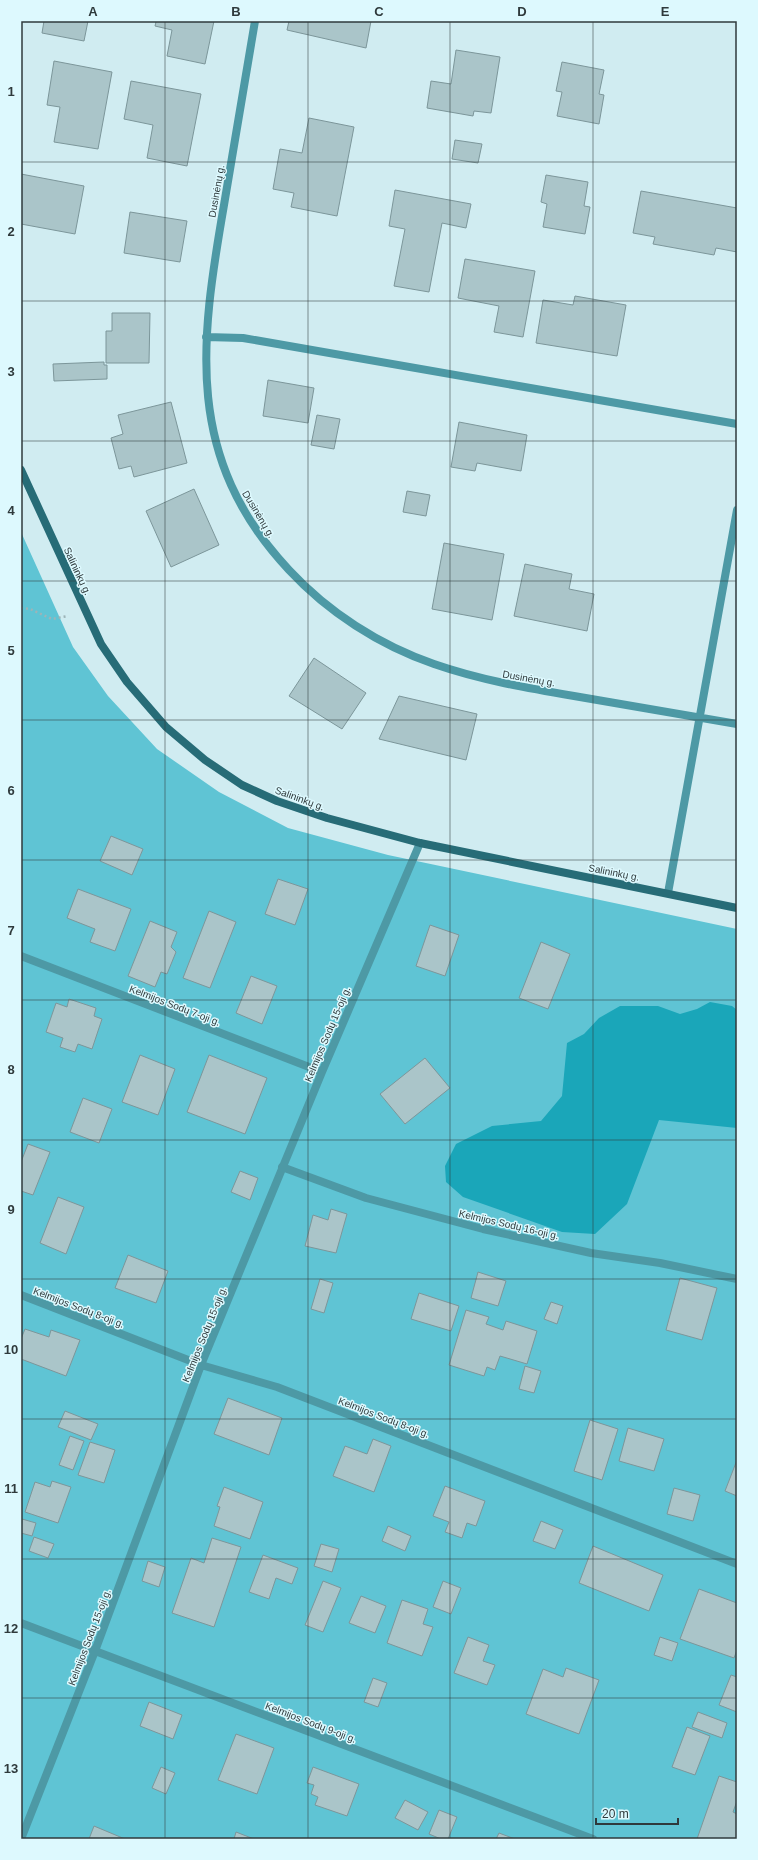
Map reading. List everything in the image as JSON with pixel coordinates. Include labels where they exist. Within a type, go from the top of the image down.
[{"type":"main road","name":"Salininkų g.","points":[[21,470],[101,644],[127,682],[166,727],[205,760],[242,785],[277,801],[327,818],[420,843],[737,908]]},
{"type":"street","name":"Dusinėnų g.","points":[[255,21],[211,281],[206,337],[206,375],[208,412],[217,448],[234,491],[268,548],[309,592],[364,633],[433,664],[495,682],[737,724]]},
{"type":"street","points":[[206,337],[243,338],[737,424]]},
{"type":"street","points":[[668,893],[737,510]]},
{"type":"street","name":"Kelmijos Sodų 15-oji g.","points":[[22,1839],[95,1651],[201,1365],[282,1167],[420,843]]},
{"type":"street","name":"Kelmijos Sodų 7-oji g.","points":[[21,956],[322,1072]]},
{"type":"street","name":"Kelmijos Sodų 16-oji g.","points":[[282,1167],[366,1198],[483,1229],[591,1253],[660,1263],[737,1279]]},
{"type":"street","name":"Kelmijos Sodų 8-oji g.","points":[[21,1295],[201,1365],[277,1387],[737,1564]]},
{"type":"street","name":"Kelmijos Sodų 9-oji g.","points":[[21,1623],[593,1839]]},
{"type":"path","points":[[21,608],[30,609],[52,619],[86,613]]},
{"type":"shaded area","points":[[21,532],[73,647],[108,696],[157,749],[219,792],[288,828],[388,855],[737,929],[737,1839],[21,1839]]},
{"type":"shaded area","points":[[710,1002],[732,1006],[737,1010],[737,1128],[659,1120],[627,1204],[595,1234],[562,1232],[463,1197],[446,1182],[445,1166],[456,1144],[492,1126],[541,1121],[562,1096],[567,1043],[584,1034],[599,1018],[620,1006],[658,1006],[680,1014],[697,1009]]},
{"type":"building","points":[[44,21],[88,21],[84,41],[42,33]]},
{"type":"building","points":[[153,21],[214,21],[205,64],[167,56],[172,30],[155,26],[156,22]]},
{"type":"building","points":[[289,21],[371,21],[366,48],[287,30]]},
{"type":"building","points":[[456,50],[500,57],[491,113],[474,111],[473,116],[427,108],[431,81],[451,84]]},
{"type":"building","points":[[54,61],[112,72],[98,149],[54,142],[60,107],[47,105]]},
{"type":"building","points":[[562,62],[604,70],[599,94],[604,95],[599,124],[557,116],[562,92],[556,91]]},
{"type":"building","points":[[131,81],[201,94],[187,166],[147,158],[153,125],[124,119]]},
{"type":"building","points":[[309,118],[354,127],[337,216],[291,207],[294,193],[273,189],[280,149],[302,153]]},
{"type":"building","points":[[455,140],[482,144],[478,163],[452,159]]},
{"type":"building","points":[[21,174],[84,186],[75,234],[21,224]]},
{"type":"building","points":[[546,175],[588,182],[584,206],[590,207],[585,234],[543,227],[547,204],[541,202]]},
{"type":"building","points":[[395,190],[471,204],[466,228],[442,223],[429,292],[394,286],[405,229],[389,226]]},
{"type":"building","points":[[641,191],[737,208],[737,252],[716,248],[714,255],[653,244],[655,237],[633,233]]},
{"type":"building","points":[[130,212],[187,221],[180,262],[124,253]]},
{"type":"building","points":[[465,259],[535,271],[523,337],[494,332],[499,306],[458,298]]},
{"type":"building","points":[[575,296],[626,305],[617,356],[536,343],[543,300],[573,305]]},
{"type":"building","points":[[112,313],[150,313],[149,363],[106,363],[106,331],[112,331]]},
{"type":"building","points":[[104,362],[104,365],[107,365],[107,379],[54,381],[53,364]]},
{"type":"building","points":[[268,380],[314,388],[308,423],[263,416]]},
{"type":"building","points":[[171,402],[187,463],[134,477],[131,466],[119,469],[111,438],[123,434],[118,415]]},
{"type":"building","points":[[317,415],[340,419],[334,449],[311,445]]},
{"type":"building","points":[[459,422],[527,435],[521,471],[477,463],[475,471],[451,467]]},
{"type":"building","points":[[194,489],[219,545],[171,567],[146,511]]},
{"type":"building","points":[[407,491],[430,495],[426,516],[403,512]]},
{"type":"building","points":[[444,543],[504,554],[492,620],[432,609]]},
{"type":"building","points":[[525,564],[572,574],[569,589],[594,594],[587,631],[514,616]]},
{"type":"building","points":[[314,658],[366,693],[342,729],[289,696]]},
{"type":"building","points":[[399,696],[477,714],[466,760],[379,739]]},
{"type":"building","points":[[111,836],[143,849],[132,875],[100,861]]},
{"type":"building","points":[[278,879],[308,889],[295,925],[265,914]]},
{"type":"building","points":[[78,889],[131,909],[115,951],[90,942],[95,929],[67,918]]},
{"type":"building","points":[[209,911],[236,922],[210,988],[183,978]]},
{"type":"building","points":[[150,921],[177,932],[171,947],[176,952],[167,974],[161,972],[155,987],[128,976]]},
{"type":"building","points":[[430,925],[459,935],[445,976],[416,966]]},
{"type":"building","points":[[541,942],[570,954],[548,1009],[519,998]]},
{"type":"building","points":[[251,976],[277,986],[262,1024],[236,1013]]},
{"type":"building","points":[[69,999],[96,1008],[94,1016],[102,1019],[92,1049],[78,1044],[75,1052],[60,1047],[63,1038],[46,1032],[56,1003],[67,1007]]},
{"type":"building","points":[[140,1055],[175,1069],[158,1115],[122,1102]]},
{"type":"building","points":[[209,1055],[267,1078],[245,1134],[187,1112]]},
{"type":"building","points":[[425,1058],[450,1088],[405,1124],[380,1094]]},
{"type":"building","points":[[83,1098],[112,1109],[99,1143],[70,1132]]},
{"type":"building","points":[[28,1144],[50,1152],[33,1195],[21,1191],[21,1162]]},
{"type":"building","points":[[240,1171],[258,1178],[250,1200],[231,1192]]},
{"type":"building","points":[[58,1197],[84,1207],[66,1254],[40,1243]]},
{"type":"building","points":[[331,1209],[347,1214],[336,1253],[305,1246],[313,1215],[328,1220]]},
{"type":"building","points":[[128,1255],[168,1271],[156,1303],[115,1288]]},
{"type":"building","points":[[478,1272],[506,1281],[498,1306],[471,1298]]},
{"type":"building","points":[[680,1278],[717,1288],[702,1340],[666,1330]]},
{"type":"building","points":[[320,1279],[333,1283],[324,1313],[311,1309]]},
{"type":"building","points":[[419,1293],[459,1306],[451,1331],[411,1319]]},
{"type":"building","points":[[551,1302],[563,1306],[557,1324],[544,1319]]},
{"type":"building","points":[[466,1310],[489,1317],[486,1324],[503,1330],[506,1321],[537,1331],[527,1364],[500,1356],[495,1370],[487,1367],[484,1376],[449,1365]]},
{"type":"building","points":[[25,1329],[49,1337],[51,1330],[80,1340],[66,1376],[21,1359],[21,1339]]},
{"type":"building","points":[[525,1366],[541,1371],[534,1393],[519,1389]]},
{"type":"building","points":[[228,1398],[282,1418],[269,1455],[214,1434]]},
{"type":"building","points":[[65,1411],[98,1424],[91,1440],[58,1427]]},
{"type":"building","points":[[590,1420],[618,1429],[602,1480],[574,1471]]},
{"type":"building","points":[[628,1428],[664,1439],[654,1471],[619,1461]]},
{"type":"building","points":[[70,1436],[84,1441],[73,1470],[59,1465]]},
{"type":"building","points":[[373,1439],[391,1446],[374,1492],[333,1476],[345,1446],[367,1454]]},
{"type":"building","points":[[90,1442],[115,1450],[104,1483],[78,1475]]},
{"type":"building","points":[[737,1460],[737,1496],[725,1491]]},
{"type":"building","points":[[52,1481],[71,1487],[58,1523],[25,1512],[35,1482],[50,1487]]},
{"type":"building","points":[[445,1486],[485,1501],[476,1526],[467,1523],[462,1538],[445,1532],[449,1522],[433,1516]]},
{"type":"building","points":[[224,1487],[263,1502],[250,1539],[214,1526],[220,1507],[217,1506]]},
{"type":"building","points":[[674,1488],[700,1495],[693,1521],[667,1514]]},
{"type":"building","points":[[22,1519],[36,1523],[32,1536],[21,1533]]},
{"type":"building","points":[[541,1521],[563,1530],[555,1549],[533,1541]]},
{"type":"building","points":[[388,1526],[411,1536],[405,1551],[382,1541]]},
{"type":"building","points":[[34,1537],[54,1544],[48,1558],[29,1551]]},
{"type":"building","points":[[212,1538],[241,1547],[214,1627],[172,1613],[191,1558],[204,1563]]},
{"type":"building","points":[[321,1544],[339,1549],[332,1572],[314,1566]]},
{"type":"building","points":[[593,1546],[663,1575],[649,1611],[579,1583]]},
{"type":"building","points":[[263,1555],[298,1568],[292,1584],[276,1578],[269,1599],[249,1592]]},
{"type":"building","points":[[148,1561],[165,1567],[159,1587],[142,1581]]},
{"type":"building","points":[[323,1581],[341,1588],[323,1632],[305,1625]]},
{"type":"building","points":[[443,1581],[461,1588],[451,1614],[433,1607]]},
{"type":"building","points":[[699,1589],[737,1603],[737,1650],[734,1658],[680,1639]]},
{"type":"building","points":[[361,1596],[386,1606],[375,1633],[349,1623]]},
{"type":"building","points":[[402,1600],[428,1609],[423,1624],[433,1627],[422,1656],[387,1643]]},
{"type":"building","points":[[468,1637],[489,1645],[483,1661],[495,1665],[487,1685],[454,1673]]},
{"type":"building","points":[[660,1637],[678,1643],[672,1661],[654,1655]]},
{"type":"building","points":[[566,1668],[599,1680],[579,1734],[526,1714],[543,1669],[563,1677]]},
{"type":"building","points":[[731,1675],[737,1677],[737,1712],[719,1705]]},
{"type":"building","points":[[373,1678],[387,1683],[378,1707],[364,1702]]},
{"type":"building","points":[[149,1702],[182,1715],[173,1739],[140,1726]]},
{"type":"building","points":[[698,1712],[727,1723],[722,1738],[692,1727]]},
{"type":"building","points":[[687,1727],[710,1736],[695,1775],[672,1767]]},
{"type":"building","points":[[236,1734],[274,1748],[257,1794],[218,1780]]},
{"type":"building","points":[[161,1767],[175,1773],[166,1794],[152,1788]]},
{"type":"building","points":[[313,1767],[359,1784],[347,1816],[315,1805],[318,1797],[311,1794],[314,1785],[307,1783]]},
{"type":"building","points":[[719,1776],[737,1782],[737,1801],[733,1812],[737,1814],[737,1839],[697,1839]]},
{"type":"building","points":[[405,1800],[428,1812],[418,1830],[395,1818]]},
{"type":"building","points":[[439,1810],[457,1817],[448,1839],[441,1839],[429,1834]]},
{"type":"building","points":[[94,1826],[125,1839],[89,1839]]},
{"type":"building","points":[[236,1832],[254,1839],[234,1839]]},
{"type":"building","points":[[499,1833],[515,1839],[496,1839]]}]
